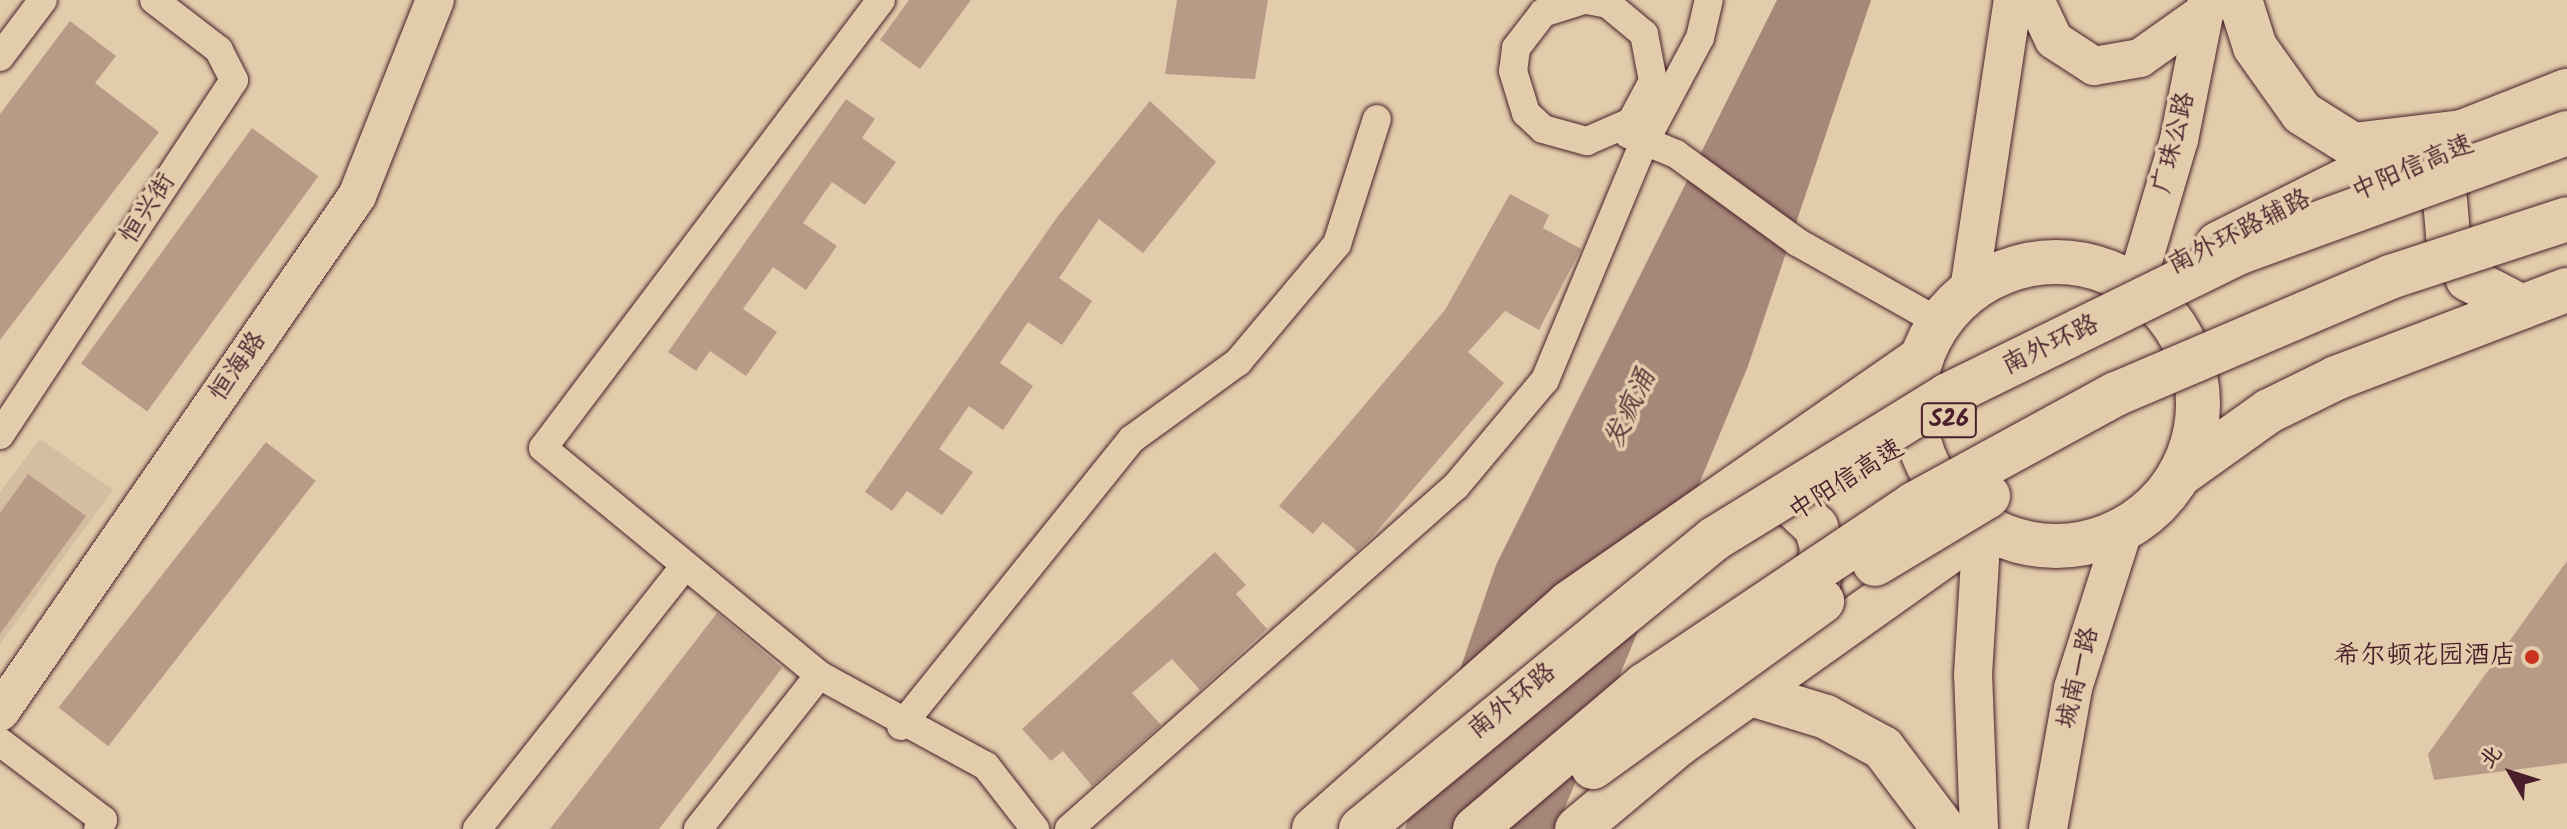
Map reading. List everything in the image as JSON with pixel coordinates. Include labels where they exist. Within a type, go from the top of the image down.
[{"type":"main road","name":"恒海路","points":[[0,712],[357,196],[435,0]]},
{"type":"main road","points":[[1969,290],[2013,0]]},
{"type":"main road","points":[[2035,0],[2054,40],[2094,66],[2140,58],[2217,4],[2255,47],[2302,113],[2353,145],[2462,132],[2444,188],[2448,235],[2468,279],[2522,307]]},
{"type":"main road","name":"广珠公路","points":[[2136,285],[2217,4]]},
{"type":"main road","name":"南外环路辅路","points":[[2136,285],[2366,170],[2567,91]]},
{"type":"main road","name":"中阳信高速","points":[[1394,829],[1620,637],[1842,479],[2179,301],[2353,192],[2567,114]]},
{"type":"main road","name":"南外环路","points":[[1361,829],[1714,539],[1948,395],[2240,252],[2567,133]]},
{"type":"main road","points":[[1475,829],[1645,685],[1914,504],[2116,394],[2390,277],[2567,219]]},
{"type":"main road","points":[[1522,829],[1619,745],[1882,559],[2060,453],[2373,311],[2567,247]]},
{"type":"main road","points":[[2182,473],[2196,433],[2199,391],[2188,350],[2167,313],[2136,285],[2096,266],[2052,261],[2008,269],[1969,290],[1939,322],[1919,360],[1913,408],[1921,455],[1945,497],[1982,528],[2028,545],[2077,546],[2123,531],[2182,473],[2269,411],[2336,378],[2567,290]]},
{"type":"main road","points":[[1314,829],[1569,603],[1919,360]]},
{"type":"main road","points":[[1717,500],[1791,504],[1816,527],[1822,547],[1817,595],[1751,694]]},
{"type":"main road","points":[[1577,829],[1751,694],[1982,528]]},
{"type":"main road","points":[[1979,829],[1973,675],[1982,528]]},
{"type":"main road","name":"城南一路","points":[[2048,829],[2073,688],[2123,531]]},
{"type":"main road","points":[[1751,694],[1826,717],[1883,748],[1944,829]]},
{"type":"street","points":[[0,57],[43,0]]},
{"type":"street","name":"恒兴街","points":[[0,435],[234,80],[219,50],[154,0]]},
{"type":"street","points":[[881,0],[543,448],[819,675],[901,726],[986,766],[1035,829]]},
{"type":"street","points":[[1069,829],[1456,486],[1545,380],[1632,137],[1646,104],[1653,81],[1644,34],[1626,8],[1585,0],[1543,13],[1527,29],[1513,71],[1516,93],[1543,129],[1563,138],[1587,141],[1632,137],[1676,154],[1797,242],[1939,322]]},
{"type":"street","points":[[1632,137],[1700,38],[1709,0]]},
{"type":"street","points":[[901,726],[1132,439],[1238,362],[1337,244],[1377,119]]},
{"type":"street","points":[[477,829],[685,566]]},
{"type":"street","points":[[698,829],[819,675]]},
{"type":"street","points":[[0,742],[103,820],[98,829]]},
{"type":"shaded area","points":[[40,439],[113,490],[0,644],[0,492]]},
{"type":"water","name":"发疯涌","points":[[1777,0],[1871,0],[1748,366],[1556,829],[1405,829],[1496,565]]},
{"type":"building","points":[[909,0],[971,0],[920,69],[880,40]]},
{"type":"building","points":[[1177,0],[1268,0],[1255,79],[1165,74]]},
{"type":"building","points":[[70,21],[116,56],[95,83],[159,132],[0,340],[0,114]]},
{"type":"building","points":[[846,99],[875,119],[862,138],[896,162],[865,205],[832,182],[803,223],[837,246],[806,290],[773,267],[743,309],[777,332],[746,376],[710,351],[696,371],[668,352]]},
{"type":"building","points":[[1150,101],[1216,162],[1143,253],[1099,219],[1059,278],[1092,301],[1062,345],[1028,322],[1000,363],[1033,386],[1003,430],[969,406],[939,449],[973,472],[942,515],[907,491],[892,511],[865,492],[1058,216]]},
{"type":"building","points":[[252,128],[318,176],[147,412],[81,363]]},
{"type":"building","points":[[1510,194],[1549,215],[1543,228],[1581,249],[1539,330],[1505,311],[1468,352],[1504,383],[1357,551],[1323,522],[1313,534],[1279,506],[1445,310]]},
{"type":"building","points":[[266,442],[316,481],[108,746],[59,708]]},
{"type":"building","points":[[28,474],[86,516],[0,634],[0,513]]},
{"type":"building","points":[[1215,552],[1246,585],[1236,594],[1267,629],[1200,690],[1172,659],[1132,693],[1161,725],[1092,786],[1063,751],[1051,761],[1022,729]]},
{"type":"building","name":"希尔顿花园酒店","points":[[2567,561],[2567,763],[2434,780],[2428,754]]},
{"type":"building","points":[[717,613],[782,668],[659,829],[550,829]]},
{"type":"place","name":"希尔顿花园酒店","points":[[2532,657]]}]
